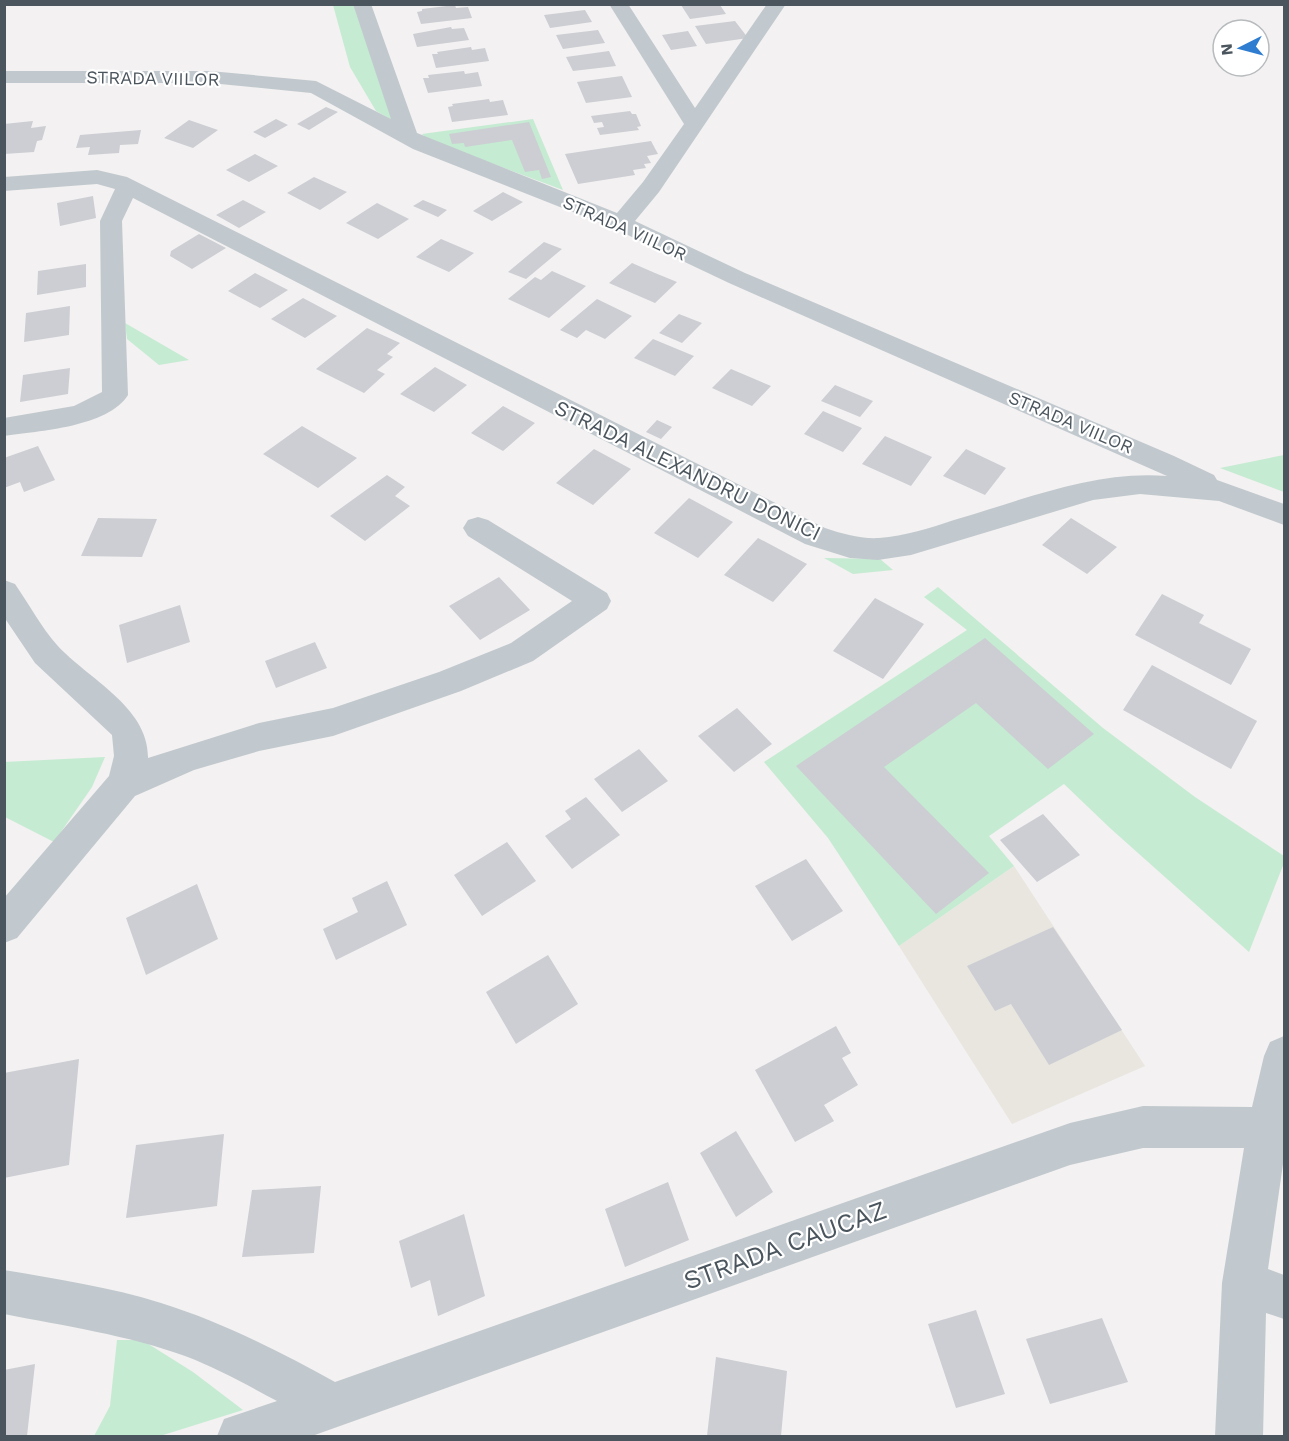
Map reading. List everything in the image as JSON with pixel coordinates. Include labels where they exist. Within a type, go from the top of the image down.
[{"type":"street","points":[[362,4],[407,136]]},
{"type":"street","points":[[618,4],[695,124]]},
{"type":"street","points":[[621,223],[651,187],[777,4]]},
{"type":"street","name":"STRADA VIILOR","points":[[4,77],[210,77],[316,87],[422,144],[621,223],[737,278],[1132,448],[1222,491]]},
{"type":"street","name":"STRADA ALEXANDRU DONICI","points":[[4,184],[97,177],[119,182],[815,536],[850,547],[878,549],[911,544],[1093,490],[1140,484],[1222,491],[1284,515]]},
{"type":"street","points":[[4,427],[92,410],[107,404],[115,395],[111,221],[127,188]]},
{"type":"street","points":[[123,785],[194,756],[259,737],[333,722],[450,682],[522,652],[596,601],[478,528]]},
{"type":"street","points":[[4,592],[46,654],[125,727],[132,743],[131,767],[123,785],[4,926]]},
{"type":"street","points":[[1239,1437],[1244,1283],[1268,1128],[1284,1056]]},
{"type":"street","name":"STRADA CAUCAZ","points":[[241,1437],[1070,1144],[1143,1127],[1268,1128]]},
{"type":"street","points":[[1244,1283],[1284,1297]]},
{"type":"street","points":[[4,1292],[108,1311],[164,1327],[239,1356],[333,1406]]},
{"type":"shaded area","points":[[1014,866],[1145,1066],[1012,1124],[899,946]]},
{"type":"green space","points":[[333,5],[354,5],[392,120],[376,111],[350,67]]},
{"type":"green space","points":[[533,119],[563,190],[427,139],[422,134]]},
{"type":"green space","points":[[125,323],[189,360],[159,365],[127,339]]},
{"type":"green space","points":[[1284,455],[1284,492],[1220,468]]},
{"type":"green space","points":[[824,558],[880,559],[893,570],[853,574]]},
{"type":"green space","points":[[938,587],[1103,728],[1195,797],[1284,856],[1284,863],[1249,952],[1064,784],[989,836],[1014,866],[899,946],[828,838],[764,762],[967,630],[924,597]]},
{"type":"green space","points":[[105,757],[92,787],[54,842],[5,817],[4,762]]},
{"type":"green space","points":[[117,1340],[142,1340],[193,1372],[243,1410],[160,1436],[94,1436],[110,1406]]},
{"type":"building","points":[[455,5],[456,8],[468,7],[472,18],[421,24],[417,12],[422,9]]},
{"type":"building","points":[[681,5],[720,5],[726,14],[690,19]]},
{"type":"building","points":[[585,10],[592,22],[550,28],[544,15]]},
{"type":"building","points":[[735,21],[748,38],[706,44],[695,26]]},
{"type":"building","points":[[451,27],[452,29],[464,28],[469,40],[417,47],[413,34]]},
{"type":"building","points":[[598,30],[605,43],[563,49],[556,35]]},
{"type":"building","points":[[688,31],[697,46],[671,50],[662,35]]},
{"type":"building","points":[[471,47],[472,50],[485,48],[489,61],[436,68],[432,54]]},
{"type":"building","points":[[609,51],[616,66],[573,71],[566,57]]},
{"type":"building","points":[[464,71],[465,74],[478,72],[482,86],[428,93],[423,78],[429,78],[428,75]]},
{"type":"building","points":[[622,76],[632,97],[586,103],[577,82]]},
{"type":"building","points":[[489,99],[490,102],[503,100],[508,115],[452,122],[448,107],[453,106],[452,104]]},
{"type":"building","points":[[326,107],[338,112],[309,130],[297,124]]},
{"type":"building","points":[[630,111],[636,114],[641,126],[637,127],[639,130],[600,135],[597,128],[604,127],[602,122],[594,123],[591,116]]},
{"type":"building","points":[[276,119],[288,125],[265,138],[253,132]]},
{"type":"building","points":[[189,120],[218,130],[193,148],[164,138]]},
{"type":"building","points":[[33,121],[31,128],[46,126],[42,140],[37,141],[34,152],[4,154],[4,124]]},
{"type":"building","points":[[529,122],[551,177],[542,179],[539,170],[525,172],[512,140],[465,147],[464,143],[452,144],[449,134]]},
{"type":"building","points":[[141,130],[138,144],[120,145],[119,153],[88,155],[90,147],[76,148],[80,135]]},
{"type":"building","points":[[651,141],[658,154],[647,156],[651,163],[644,164],[646,168],[633,170],[635,175],[578,184],[565,154]]},
{"type":"building","points":[[255,154],[278,166],[249,182],[226,170]]},
{"type":"building","points":[[314,177],[347,192],[320,210],[287,193]]},
{"type":"building","points":[[503,192],[523,202],[492,221],[473,211]]},
{"type":"building","points":[[93,196],[96,218],[60,226],[57,203]]},
{"type":"building","points":[[243,200],[266,212],[239,228],[216,215]]},
{"type":"building","points":[[423,200],[447,210],[438,217],[413,206]]},
{"type":"building","points":[[377,203],[409,219],[378,239],[346,223]]},
{"type":"building","points":[[199,234],[226,248],[192,269],[170,256],[171,251]]},
{"type":"building","points":[[441,239],[474,253],[449,272],[416,257]]},
{"type":"building","points":[[544,242],[562,249],[526,279],[508,272]]},
{"type":"building","points":[[632,263],[677,282],[655,303],[609,283]]},
{"type":"building","points":[[86,264],[86,287],[37,295],[38,271]]},
{"type":"building","points":[[552,271],[586,286],[549,318],[508,299],[535,277],[541,280]]},
{"type":"building","points":[[255,273],[288,290],[260,308],[228,291]]},
{"type":"building","points":[[303,298],[337,316],[305,338],[271,319]]},
{"type":"building","points":[[597,299],[632,316],[605,339],[586,330],[577,338],[560,330]]},
{"type":"building","points":[[70,306],[69,335],[24,342],[26,313]]},
{"type":"building","points":[[679,314],[702,323],[682,343],[659,333]]},
{"type":"building","points":[[367,328],[400,343],[387,354],[393,357],[377,370],[385,374],[364,393],[316,369]]},
{"type":"building","points":[[653,339],[694,356],[675,376],[634,358]]},
{"type":"building","points":[[435,367],[467,385],[434,412],[400,394]]},
{"type":"building","points":[[70,368],[68,394],[20,402],[23,375]]},
{"type":"building","points":[[731,369],[771,386],[752,406],[712,388]]},
{"type":"building","points":[[835,385],[873,401],[860,417],[821,401]]},
{"type":"building","points":[[503,406],[535,423],[503,451],[471,433]]},
{"type":"building","points":[[823,411],[862,428],[843,452],[804,434]]},
{"type":"building","points":[[657,420],[672,427],[661,439],[646,432]]},
{"type":"building","points":[[302,426],[357,458],[318,488],[263,454]]},
{"type":"building","points":[[885,436],[932,457],[911,486],[862,464]]},
{"type":"building","points":[[38,446],[55,480],[24,492],[20,482],[4,488],[4,458]]},
{"type":"building","points":[[594,449],[631,469],[593,505],[556,483]]},
{"type":"building","points":[[966,449],[1006,468],[985,495],[943,476]]},
{"type":"building","points":[[387,475],[405,487],[395,496],[410,506],[365,541],[330,516]]},
{"type":"building","points":[[689,498],[733,522],[698,558],[654,533]]},
{"type":"building","points":[[98,518],[157,519],[142,557],[81,556]]},
{"type":"building","points":[[1071,518],[1117,547],[1087,574],[1042,545]]},
{"type":"building","points":[[758,538],[807,564],[773,602],[724,575]]},
{"type":"building","points":[[499,577],[530,610],[480,640],[449,606]]},
{"type":"building","points":[[1162,594],[1204,615],[1199,623],[1251,649],[1231,685],[1135,635]]},
{"type":"building","points":[[875,598],[924,624],[883,679],[833,651]]},
{"type":"building","points":[[180,605],[190,642],[127,663],[119,625]]},
{"type":"building","points":[[985,638],[1094,734],[1048,769],[976,703],[884,767],[989,873],[936,914],[796,766]]},
{"type":"building","points":[[315,642],[327,668],[276,688],[265,661]]},
{"type":"building","points":[[1152,665],[1257,721],[1231,769],[1123,710]]},
{"type":"building","points":[[737,708],[772,744],[734,772],[698,736]]},
{"type":"building","points":[[639,749],[668,781],[622,812],[594,779]]},
{"type":"building","points":[[586,797],[620,835],[572,869],[545,836],[571,819],[565,811]]},
{"type":"building","points":[[1043,814],[1080,855],[1037,882],[1000,840]]},
{"type":"building","points":[[507,842],[536,881],[482,916],[454,875]]},
{"type":"building","points":[[806,859],[843,911],[792,941],[755,886]]},
{"type":"building","points":[[387,881],[407,925],[336,960],[323,929],[358,912],[352,898]]},
{"type":"building","points":[[197,884],[218,939],[146,975],[126,918]]},
{"type":"building","points":[[1053,927],[1122,1030],[1049,1065],[1011,1004],[995,1011],[967,966]]},
{"type":"building","points":[[548,955],[578,1004],[516,1044],[486,992]]},
{"type":"building","points":[[836,1026],[851,1053],[842,1058],[858,1085],[824,1105],[834,1121],[795,1142],[755,1070]]},
{"type":"building","points":[[79,1059],[69,1165],[4,1178],[4,1073]]},
{"type":"building","points":[[736,1131],[773,1192],[736,1217],[700,1153]]},
{"type":"building","points":[[224,1134],[217,1206],[126,1218],[136,1145]]},
{"type":"building","points":[[668,1182],[689,1240],[625,1267],[605,1209]]},
{"type":"building","points":[[321,1186],[314,1253],[242,1257],[252,1190]]},
{"type":"building","points":[[464,1214],[485,1296],[438,1316],[430,1280],[411,1288],[399,1241]]},
{"type":"building","points":[[976,1310],[1005,1394],[956,1408],[928,1324]]},
{"type":"building","points":[[1102,1318],[1128,1382],[1050,1404],[1026,1339]]},
{"type":"building","points":[[716,1357],[787,1371],[781,1436],[707,1436]]},
{"type":"building","points":[[35,1364],[27,1436],[4,1436],[4,1370]]}]
